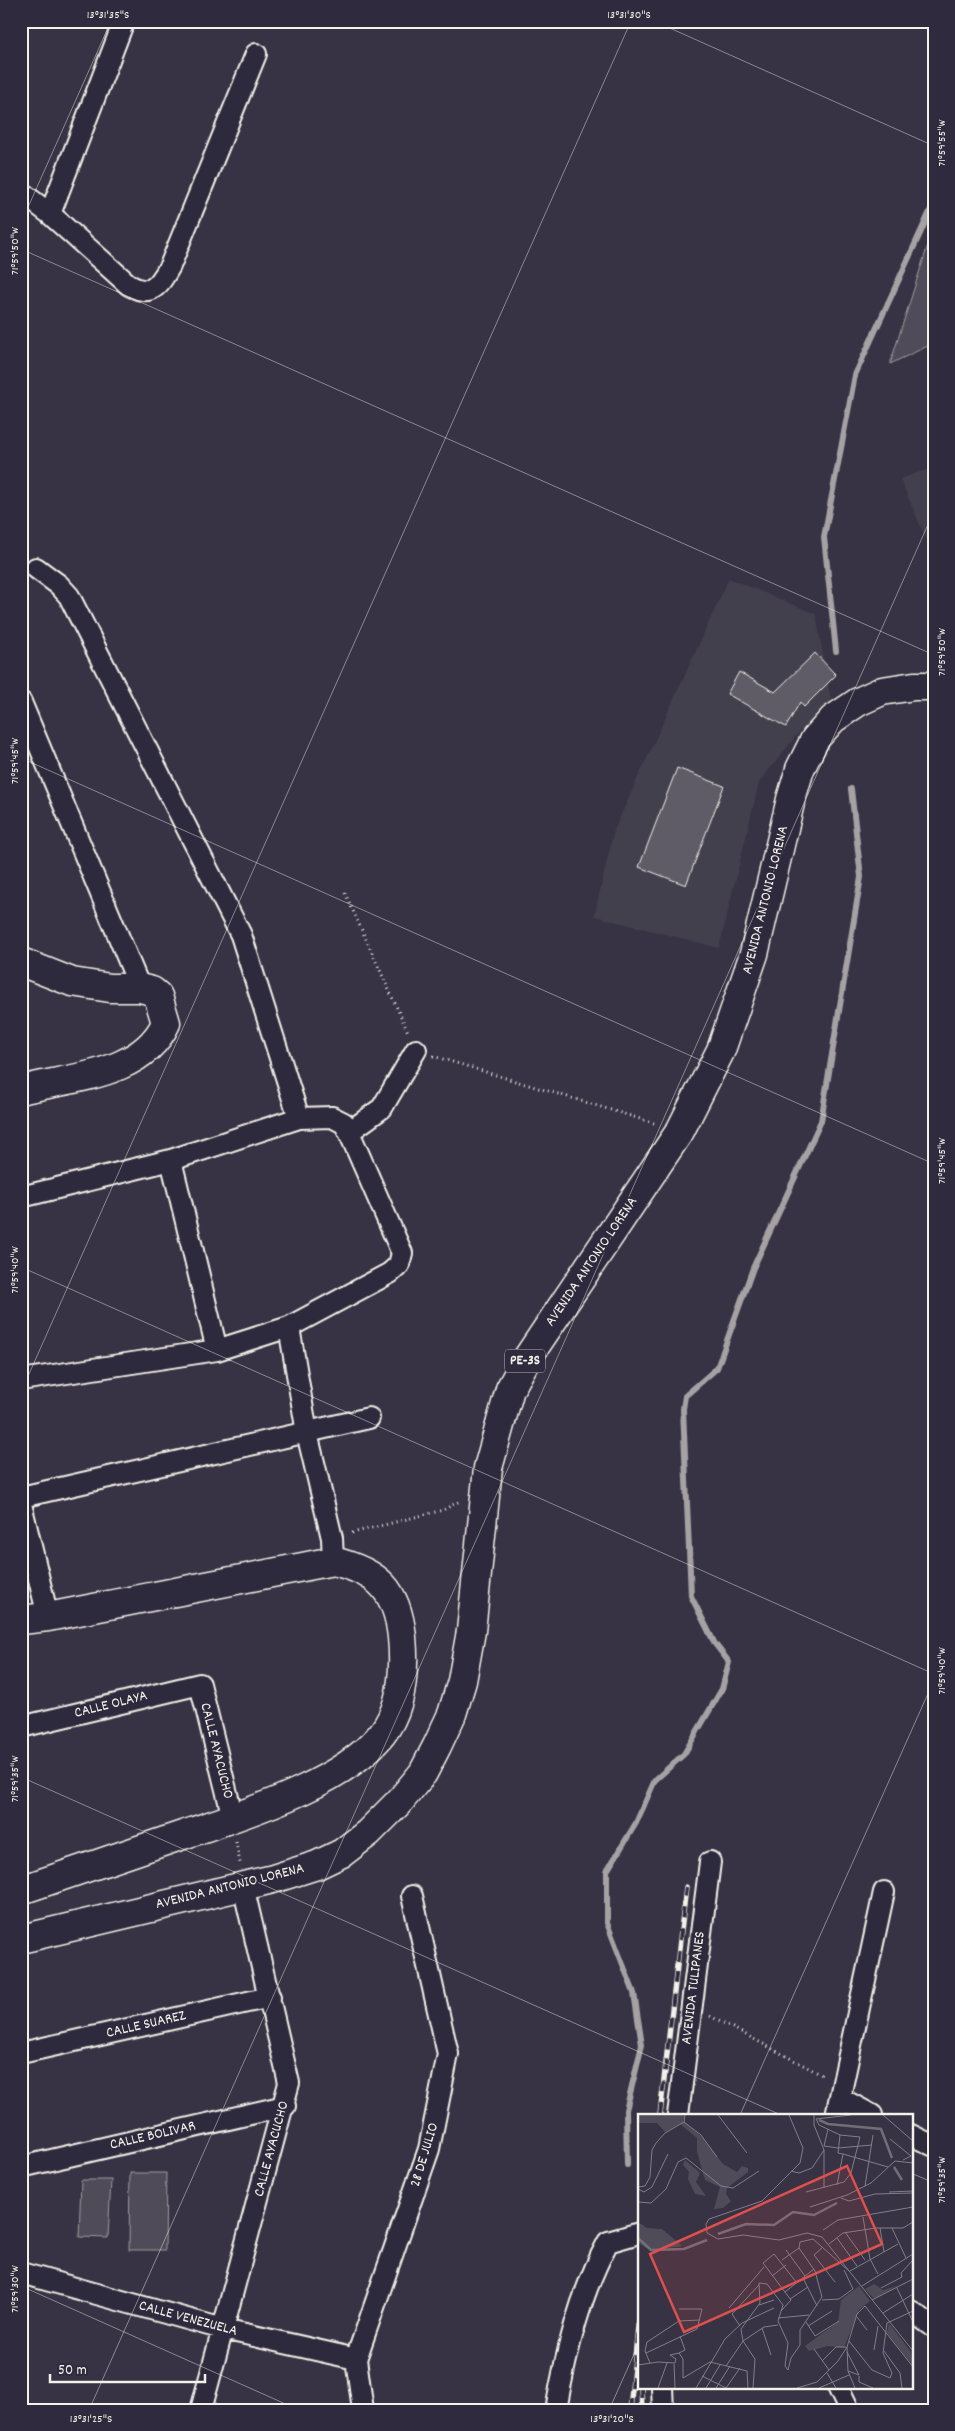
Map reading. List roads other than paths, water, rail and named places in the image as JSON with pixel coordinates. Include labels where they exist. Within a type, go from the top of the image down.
[{"type":"main road","name":"AVENIDA ANTONIO LORENA","points":[[21,1939],[243,1886],[317,1865],[342,1853],[368,1833],[400,1801],[424,1773],[452,1714],[462,1681],[471,1630],[488,1468],[497,1430],[510,1389],[526,1360],[680,1131],[721,1050],[742,994],[754,954],[800,769],[815,739],[833,719],[858,702],[882,691],[914,686],[934,686]]},
{"type":"main road","points":[[21,962],[72,982],[110,988],[140,988],[152,991],[158,996],[166,1023],[161,1034],[150,1047],[118,1066],[87,1076],[21,1090]]},
{"type":"main road","points":[[21,1620],[48,1617],[332,1549],[375,1577],[392,1595],[401,1625],[404,1659],[400,1694],[392,1716],[382,1733],[366,1751],[314,1785],[233,1818],[21,1890]]},
{"type":"street","points":[[50,214],[124,21]]},
{"type":"street","points":[[21,192],[50,214],[129,285],[141,291],[151,290],[162,280],[170,266],[256,54]]},
{"type":"street","points":[[36,568],[59,585],[69,596],[241,935],[299,1118]]},
{"type":"street","points":[[21,702],[140,988]]},
{"type":"street","points":[[349,1132],[382,1108],[416,1050]]},
{"type":"street","points":[[21,1197],[171,1160],[299,1118],[332,1117],[344,1123],[349,1132],[402,1253],[399,1265],[390,1273],[289,1327],[217,1350],[21,1380]]},
{"type":"street","points":[[171,1160],[217,1350]]},
{"type":"street","points":[[289,1327],[307,1433],[332,1549]]},
{"type":"street","points":[[21,1497],[369,1418]]},
{"type":"street","points":[[21,1504],[48,1617]]},
{"type":"street","name":"CALLE AYACUCHO","points":[[200,1684],[233,1818]]},
{"type":"street","name":"CALLE OLAYA","points":[[21,1727],[200,1684]]},
{"type":"street","name":"AVENIDA TULIPANES","points":[[678,2114],[710,1862]]},
{"type":"street","name":"CALLE AYACUCHO","points":[[201,2410],[285,2106],[289,2084],[243,1886]]},
{"type":"street","points":[[870,2114],[839,2099],[884,1892]]},
{"type":"street","name":"28 DE JULIO","points":[[363,2410],[356,2359],[429,2149],[448,2054],[412,1896]]},
{"type":"street","name":"CALLE SUAREZ","points":[[21,2053],[270,1998]]},
{"type":"street","name":"CALLE BOLIVAR","points":[[21,2166],[285,2106]]},
{"type":"street","points":[[912,2135],[934,2146]]},
{"type":"street","points":[[556,2410],[562,2374],[585,2288],[608,2242],[638,2233]]},
{"type":"street","name":"CALLE VENEZUELA","points":[[21,2273],[223,2329],[356,2359]]},
{"type":"street","points":[[912,2312],[934,2327]]},
{"type":"street","points":[[662,2388],[663,2410]]},
{"type":"street","points":[[838,2388],[849,2410]]},
{"type":"waterway","points":[[836,651],[824,537],[855,375],[934,203]]},
{"type":"waterway","points":[[627,2165],[626,2110],[642,2045],[634,1993],[607,1923],[607,1871],[636,1823],[655,1780],[684,1754],[722,1689],[729,1662],[715,1644],[691,1596],[683,1409],[685,1396],[717,1368],[753,1268],[821,1121],[861,877],[851,789]]},
{"type":"railway","points":[[660,2114],[686,1887]]},
{"type":"railway","points":[[630,2410],[638,2326]]},
{"type":"railway","points":[[641,2388],[642,2410]]}]
